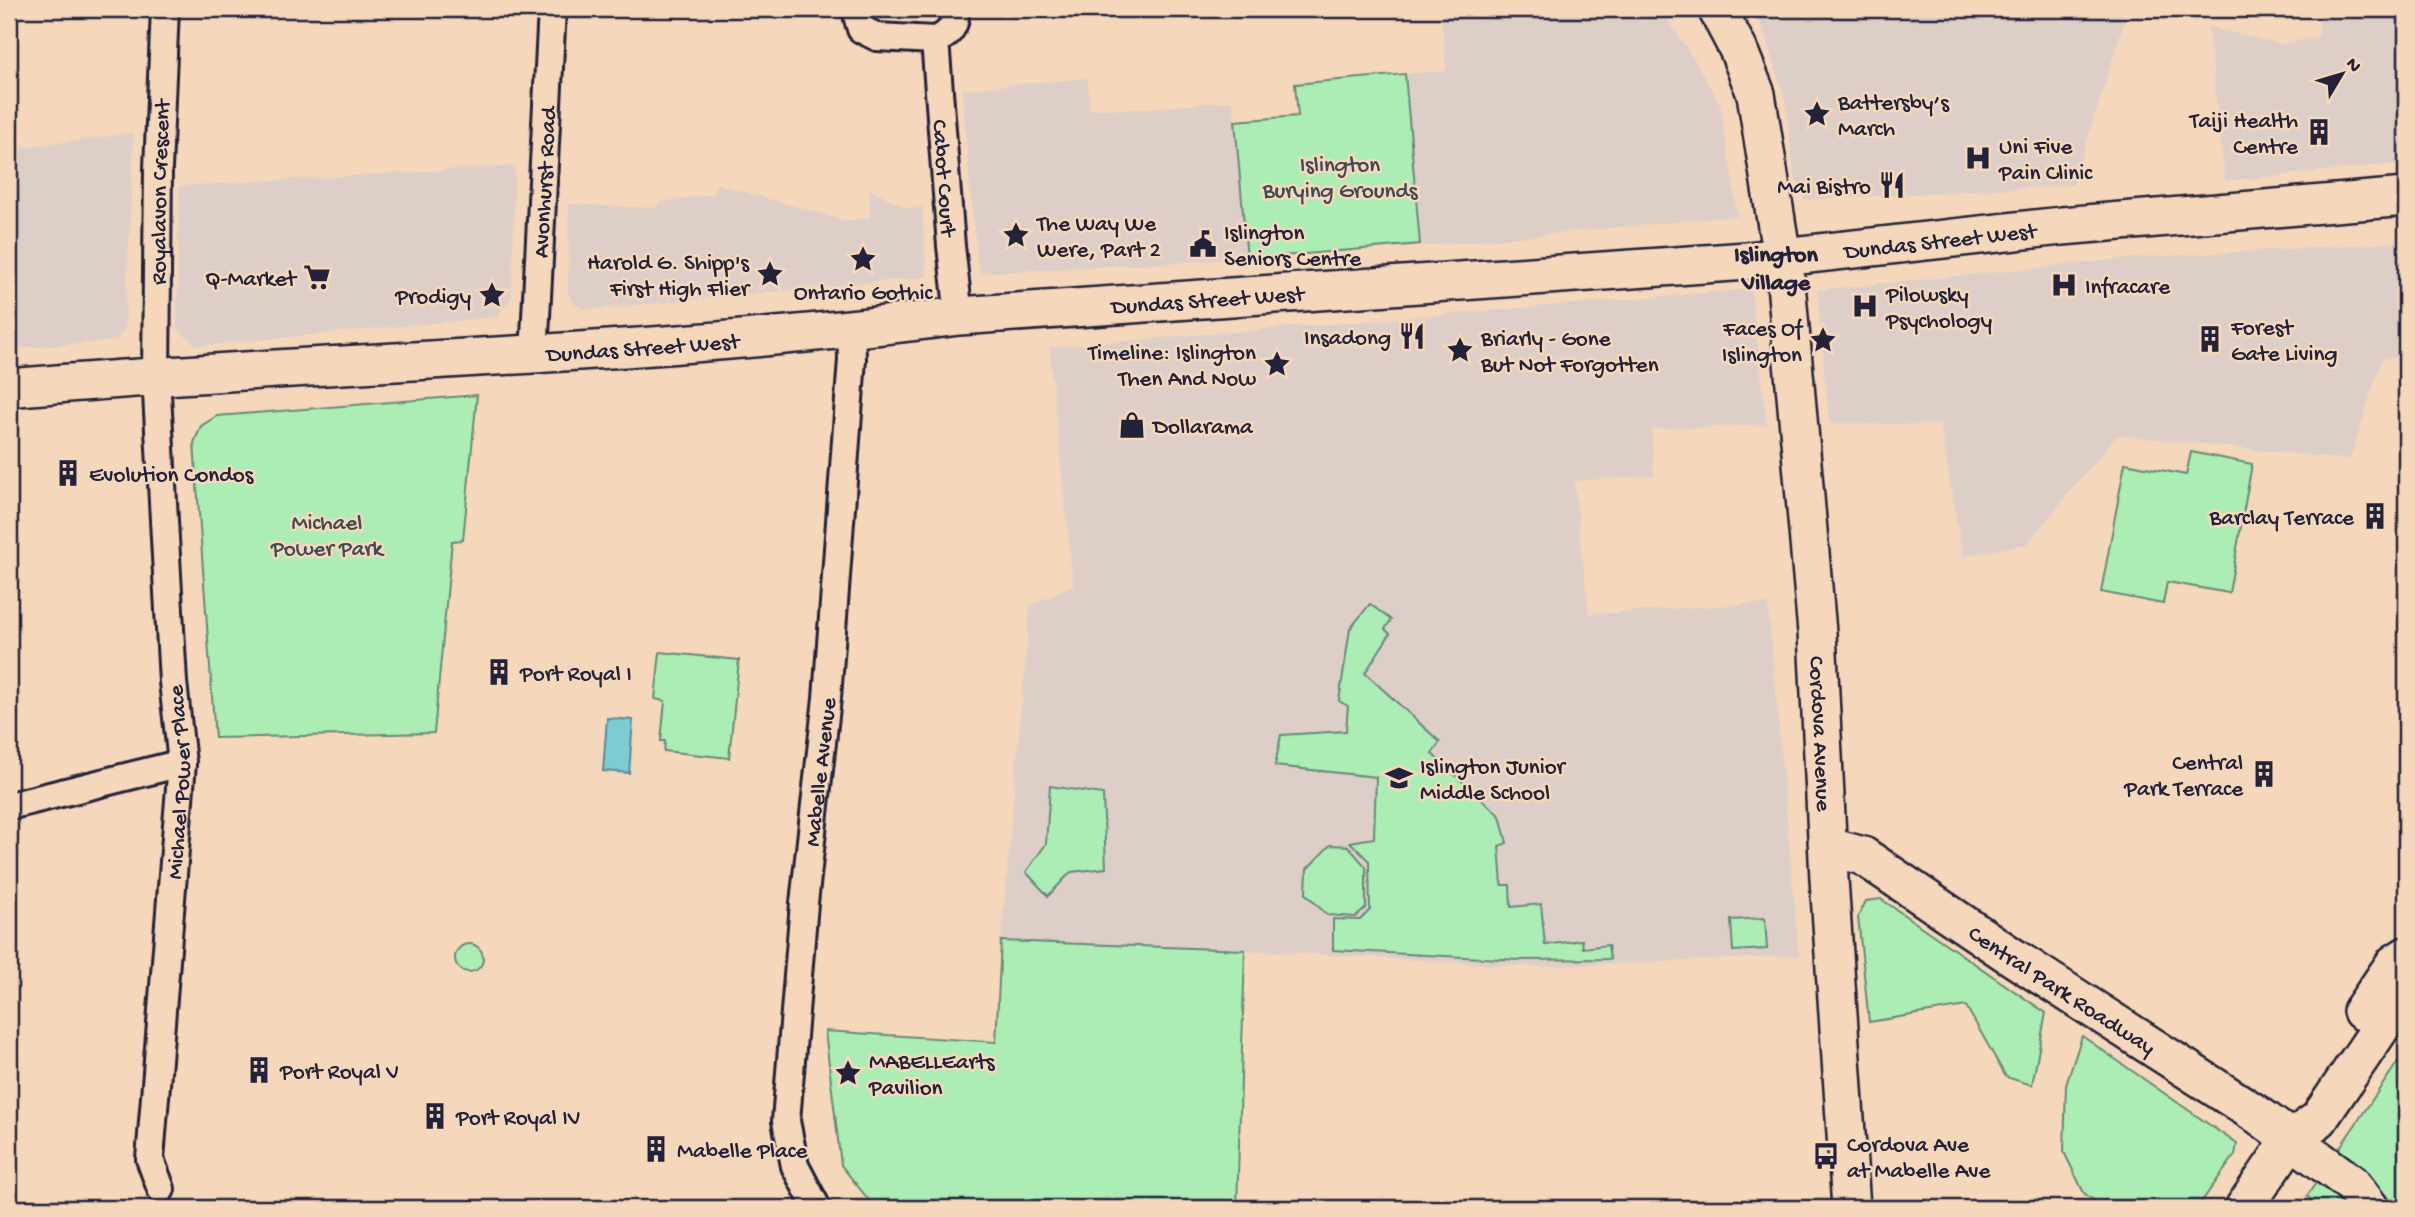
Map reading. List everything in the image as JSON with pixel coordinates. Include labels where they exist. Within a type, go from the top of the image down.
[{"type":"main road","name":"Cordova Avenue","points":[[1717,9],[1740,53],[1756,94],[1782,257],[1798,404],[1817,632],[1829,879],[1852,1208]]},
{"type":"main road","name":"Dundas Street West","points":[[9,388],[352,363],[534,355],[851,329],[959,316],[1782,257],[2075,225],[2406,197]]},
{"type":"main road","name":"Central Park Roadway","points":[[1829,847],[1863,856],[2291,1139]]},
{"type":"main road","points":[[2291,1139],[2298,1105],[2395,963],[2406,956]]},
{"type":"main road","points":[[2244,1208],[2291,1139],[2319,1119],[2406,990]]},
{"type":"main road","points":[[2291,1139],[2351,1184],[2370,1208]]},
{"type":"street","name":"Royalavon Crescent","points":[[156,376],[158,168],[165,9]]},
{"type":"street","name":"Avonhurst Road","points":[[534,355],[552,9]]},
{"type":"street","points":[[859,9],[861,29],[877,37],[935,40],[943,38],[953,25],[956,17],[954,9]]},
{"type":"street","name":"Cabot Court","points":[[935,40],[959,316]]},
{"type":"street","name":"Mabelle Avenue","points":[[817,1208],[795,1166],[786,1121],[804,903],[827,698],[849,399],[851,329]]},
{"type":"street","name":"Michael Power Place","points":[[156,376],[173,682],[182,764],[150,1159],[161,1189]]},
{"type":"street","points":[[9,806],[182,764]]},
{"type":"shaded area","points":[[1441,9],[1660,9],[1720,104],[1738,216],[1426,246],[1420,244],[1405,74],[1446,71]]},
{"type":"shaded area","points":[[1756,9],[2128,10],[2073,185],[1804,200],[1794,174],[1785,99]]},
{"type":"shaded area","points":[[2319,9],[2406,9],[2406,163],[2225,181],[2208,27],[2282,44],[2319,37]]},
{"type":"shaded area","points":[[1088,78],[1089,109],[1139,109],[1233,101],[1247,259],[981,273],[978,266],[962,89]]},
{"type":"shaded area","points":[[134,133],[125,328],[116,341],[9,349],[9,149]]},
{"type":"shaded area","points":[[515,166],[512,294],[497,317],[197,346],[177,328],[179,186]]},
{"type":"shaded area","points":[[716,184],[846,221],[870,217],[870,189],[907,208],[922,207],[927,277],[584,310],[575,304],[568,294],[569,204],[654,208],[662,202],[714,194]]},
{"type":"shaded area","points":[[2406,242],[2406,356],[2382,359],[2350,460],[2117,435],[2027,544],[1963,556],[1940,425],[1829,423],[1817,290],[2133,258]]},
{"type":"shaded area","name":"Islington Junior Middle School","points":[[1751,289],[1767,425],[1652,429],[1654,476],[1574,481],[1589,614],[1768,603],[1799,956],[1535,967],[1245,950],[1001,941],[1030,606],[1073,585],[1049,347]]},
{"type":"green space","name":"Islington Burying Grounds","points":[[1405,74],[1420,244],[1247,259],[1235,121],[1298,116],[1295,84]]},
{"type":"green space","name":"Michael Power Park","points":[[477,395],[463,540],[452,541],[434,733],[215,738],[194,443],[201,426],[217,416]]},
{"type":"green space","points":[[2191,452],[2252,464],[2229,593],[2167,582],[2163,604],[2101,592],[2125,463],[2186,475]]},
{"type":"green space","points":[[1370,604],[1391,620],[1385,629],[1390,634],[1365,673],[1440,742],[1432,754],[1500,816],[1507,843],[1499,846],[1502,885],[1510,885],[1511,907],[1541,904],[1545,945],[1582,940],[1583,948],[1608,945],[1610,959],[1520,960],[1333,950],[1333,919],[1360,920],[1370,910],[1369,861],[1350,842],[1374,838],[1376,777],[1275,766],[1281,735],[1346,731],[1348,706],[1339,701],[1350,629]]},
{"type":"green space","points":[[660,652],[739,660],[729,758],[664,751],[665,741],[661,741],[665,701],[655,699]]},
{"type":"green space","points":[[1050,786],[1103,794],[1106,868],[1071,872],[1048,896],[1026,872],[1046,844]]},
{"type":"green space","points":[[1330,845],[1348,846],[1366,867],[1366,908],[1356,917],[1327,915],[1306,894],[1307,869]]},
{"type":"green space","points":[[1881,899],[2046,1013],[2032,1085],[2006,1077],[1966,1006],[1869,1022],[1858,917],[1866,901]]},
{"type":"green space","points":[[1765,918],[1767,949],[1733,951],[1731,920]]},
{"type":"green space","points":[[1001,941],[1245,950],[1237,1208],[878,1208],[872,1204],[841,1165],[825,1031],[996,1042]]},
{"type":"green space","points":[[469,944],[479,948],[483,958],[479,968],[469,972],[459,968],[455,958],[459,948]]},
{"type":"green space","points":[[2082,1036],[2237,1144],[2235,1155],[2197,1208],[2103,1208],[2084,1193],[2064,1152],[2066,1085]]},
{"type":"green space","points":[[2406,1050],[2406,1208],[2296,1208],[2314,1202],[2307,1196]]},
{"type":"water","points":[[607,718],[633,720],[629,773],[603,771]]},
{"type":"place","name":"Battersby’s March","points":[[1817,114]]},
{"type":"place","name":"Taiji Health Centre","points":[[2319,132]]},
{"type":"place","name":"Uni Five Pain Clinic","points":[[1978,158]]},
{"type":"place","name":"Mai Bistro","points":[[1892,185]]},
{"type":"place","name":"The Way We Were, Part 2","points":[[1016,235]]},
{"type":"place","name":"Islington Seniors Centre","points":[[1203,244]]},
{"type":"place","name":"Ontario Gothic","points":[[863,259]]},
{"type":"place","name":"Harold G. Shipp's First High Flier","points":[[770,274]]},
{"type":"place","name":"Q-Market","points":[[317,277]]},
{"type":"place","name":"Infracare","points":[[2064,285]]},
{"type":"place","name":"Prodigy","points":[[492,295]]},
{"type":"place","name":"Pilowsky Psychology","points":[[1865,306]]},
{"type":"place","name":"Insadong","points":[[1412,336]]},
{"type":"place","name":"Forest Gate Living","points":[[2210,339]]},
{"type":"place","name":"Faces Of Islington","points":[[1823,340]]},
{"type":"place","name":"Briarly - Gone But Not Forgotten","points":[[1460,350]]},
{"type":"place","name":"Timeline: Islington Then And Now","points":[[1277,364]]},
{"type":"place","name":"Dollarama","points":[[1132,425]]},
{"type":"place","name":"Evolution Condos","points":[[68,473]]},
{"type":"place","name":"Barclay Terrace","points":[[2375,516]]},
{"type":"place","name":"Port Royal I","points":[[499,672]]},
{"type":"place","name":"Central Park Terrace","points":[[2264,774]]},
{"type":"place","name":"Islington Junior Middle School","points":[[1399,778]]},
{"type":"place","name":"Port Royal V","points":[[259,1070]]},
{"type":"place","name":"MABELLEarts Pavilion","points":[[848,1073]]},
{"type":"place","name":"Port Royal IV","points":[[435,1116]]},
{"type":"place","name":"Mabelle Place","points":[[656,1149]]},
{"type":"place","name":"Cordova Ave at Mabelle Ave","points":[[1826,1156]]},
{"type":"district","name":"Islington Village","points":[[1776,267]]}]
